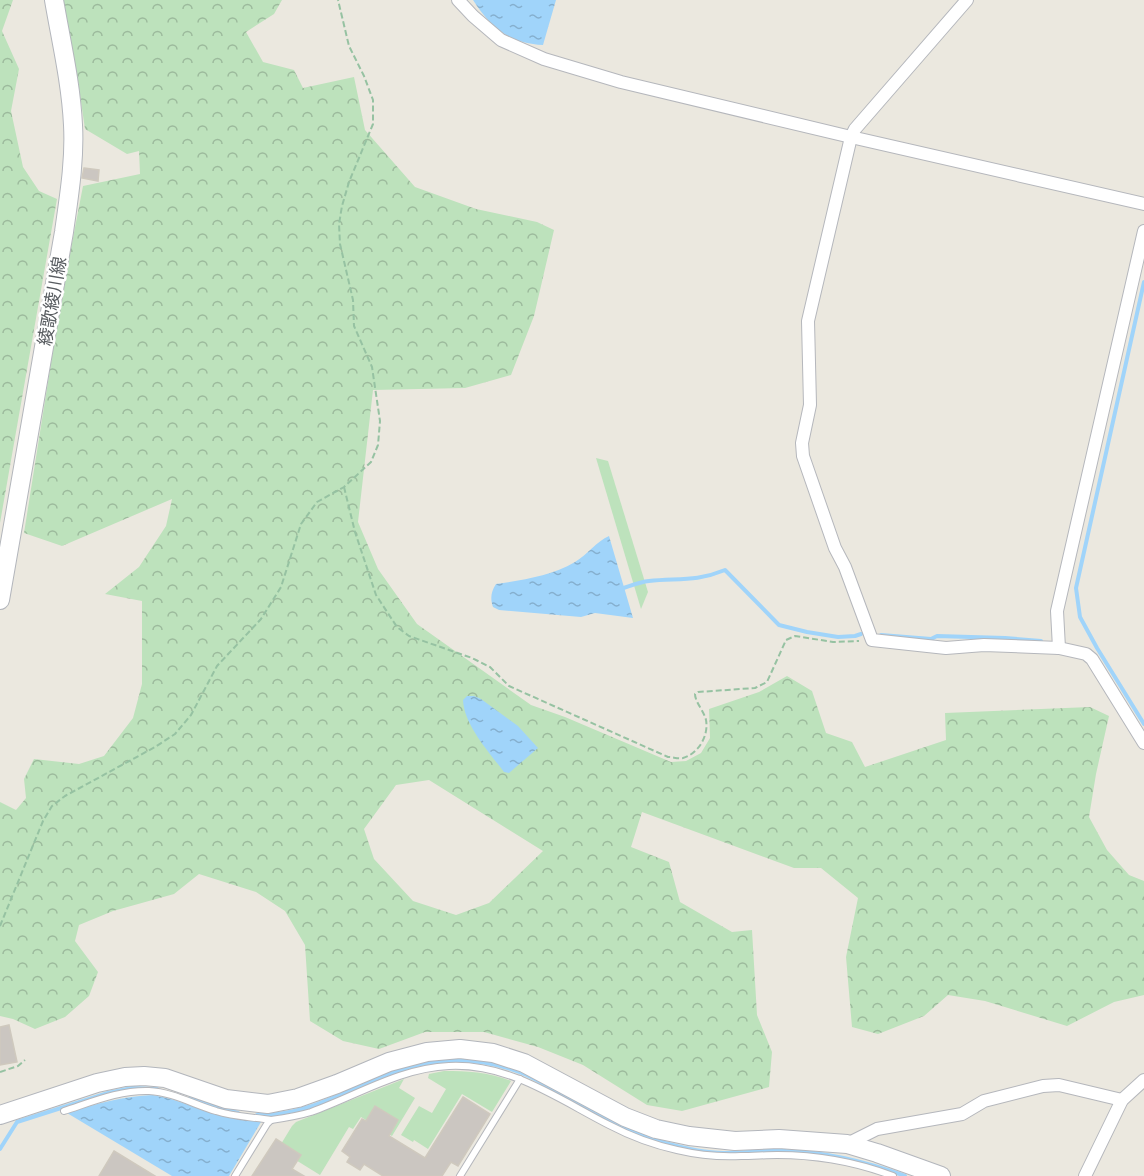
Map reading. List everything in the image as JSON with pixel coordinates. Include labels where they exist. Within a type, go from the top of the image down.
[{"type":"street","name":"綾歌綾川線","points":[[0,600],[70,189],[73,124],[54,0]]},
{"type":"street","points":[[459,0],[473,16],[501,40],[544,59],[621,82],[1144,204]]},
{"type":"street","points":[[968,0],[855,129],[851,137],[808,321],[810,405],[802,443],[803,456],[835,549],[845,567],[872,640],[946,648],[984,645],[1059,648],[1086,654],[1092,658],[1144,743]]},
{"type":"street","points":[[1059,648],[1057,611],[1144,231]]},
{"type":"street","points":[[0,1115],[97,1083],[125,1077],[144,1076],[165,1078],[226,1099],[268,1104],[308,1095],[389,1062],[427,1052],[460,1050],[493,1053],[524,1063],[625,1117],[656,1128],[689,1136],[735,1141],[779,1139],[847,1144],[941,1176]]},
{"type":"street","points":[[1085,1176],[1122,1100],[1144,1080]]},
{"type":"street","points":[[847,1144],[877,1129],[962,1114],[984,1101],[1043,1086],[1059,1084],[1122,1100]]},
{"type":"lane","points":[[64,1111],[117,1094],[151,1091],[173,1096],[218,1112],[271,1120],[310,1112],[421,1069],[449,1066],[474,1067],[500,1071],[533,1084],[611,1127],[677,1150],[738,1157],[807,1156],[873,1168],[893,1176]]},
{"type":"lane","points":[[460,1176],[520,1079]]},
{"type":"lane","points":[[235,1176],[271,1120]]},
{"type":"path","points":[[0,926],[43,821],[52,806],[65,796],[175,734],[191,715],[217,666],[261,619],[281,586],[301,524],[317,502],[344,487],[371,462],[378,445],[380,421],[372,367],[354,326],[353,300],[340,244],[339,224],[349,182],[373,124],[373,100],[349,46],[338,0]]},
{"type":"path","points":[[344,487],[355,532],[376,595],[397,627],[409,636],[472,658],[490,667],[509,686],[668,757],[681,758],[695,752],[704,739],[707,722],[694,699],[695,694],[702,691],[755,688],[767,682],[786,640],[795,636],[833,642],[872,640]]},
{"type":"path","points":[[0,1072],[18,1066],[25,1060]]},
{"type":"green space","points":[[0,0],[13,0],[2,31],[19,69],[11,111],[23,167],[39,191],[57,199],[0,523]]},
{"type":"green space","points":[[63,0],[282,0],[274,14],[246,32],[263,62],[294,70],[303,88],[354,77],[365,130],[415,187],[476,209],[537,222],[554,230],[534,316],[511,375],[465,388],[373,390],[358,522],[378,569],[417,624],[531,705],[671,762],[686,761],[701,753],[710,738],[709,709],[759,692],[787,676],[812,691],[826,733],[852,742],[865,767],[946,740],[945,713],[1090,707],[1109,716],[1089,817],[1107,850],[1129,875],[1144,881],[1144,995],[1114,1002],[1067,1026],[985,1001],[948,995],[924,1016],[878,1034],[852,1027],[846,957],[858,898],[821,868],[794,868],[642,812],[631,847],[669,862],[680,902],[732,932],[752,930],[757,1015],[772,1052],[769,1087],[682,1111],[647,1105],[583,1065],[538,1047],[484,1032],[425,1032],[379,1049],[343,1041],[310,1021],[305,945],[285,911],[256,892],[199,874],[174,894],[113,911],[79,925],[75,941],[98,972],[89,996],[65,1017],[35,1029],[0,1016],[0,802],[16,810],[26,798],[24,779],[34,759],[79,764],[104,756],[133,718],[142,684],[142,601],[105,594],[139,567],[166,526],[172,499],[62,546],[24,533],[61,300],[83,186],[140,174],[139,151],[127,154],[85,129]],"holes":[[[429,780],[543,851],[489,903],[456,915],[413,901],[374,859],[364,829],[396,785]]]},
{"type":"green space","points":[[596,458],[608,461],[648,592],[641,609]]},
{"type":"green space","points":[[444,1071],[478,1073],[511,1081],[492,1112],[462,1094],[428,1149],[401,1135],[419,1106],[432,1113],[446,1089],[428,1078],[429,1074]]},
{"type":"green space","points":[[404,1079],[399,1088],[415,1098],[392,1136],[361,1117],[353,1129],[349,1127],[320,1175],[278,1149],[296,1122]]},
{"type":"water","points":[[473,0],[556,0],[543,45],[520,41],[502,32],[487,19]]},
{"type":"water","points":[[609,536],[633,618],[595,613],[581,617],[499,610],[493,607],[492,595],[496,584],[537,577],[566,567]]},
{"type":"water","points":[[467,696],[481,699],[518,726],[538,748],[509,773],[504,772],[472,728],[464,709],[463,700]]},
{"type":"water","points":[[153,1095],[216,1114],[261,1122],[229,1176],[172,1176],[67,1113],[120,1099]]},
{"type":"building","points":[[84,168],[99,170],[98,181],[82,178]]},
{"type":"building","points":[[9,1025],[17,1062],[0,1065],[0,1027]]},
{"type":"building","points":[[463,1097],[490,1114],[458,1166],[451,1162],[442,1176],[383,1176],[364,1164],[360,1170],[347,1162],[350,1157],[342,1151],[362,1119],[366,1121],[375,1106],[398,1120],[389,1136],[425,1158]]},
{"type":"building","points":[[276,1139],[301,1155],[292,1169],[304,1176],[252,1176]]},
{"type":"building","points":[[114,1151],[155,1176],[99,1176]]},
{"type":"waterway","points":[[1144,282],[1076,588],[1080,617],[1144,724]]},
{"type":"waterway","points":[[620,589],[645,582],[696,578],[725,570],[779,625],[838,637],[861,634]]},
{"type":"waterway","points":[[881,635],[931,639],[937,636],[1041,641]]},
{"type":"waterway","points":[[257,1115],[281,1114],[304,1109],[418,1065],[442,1061],[473,1061],[493,1064],[522,1073],[617,1125],[672,1145],[716,1153],[778,1151],[817,1153],[861,1162],[905,1176]]},
{"type":"waterway","points":[[0,1149],[17,1122],[108,1093],[132,1088],[157,1089]]},
{"type":"waterway","points":[[190,1099],[238,1113]]}]
